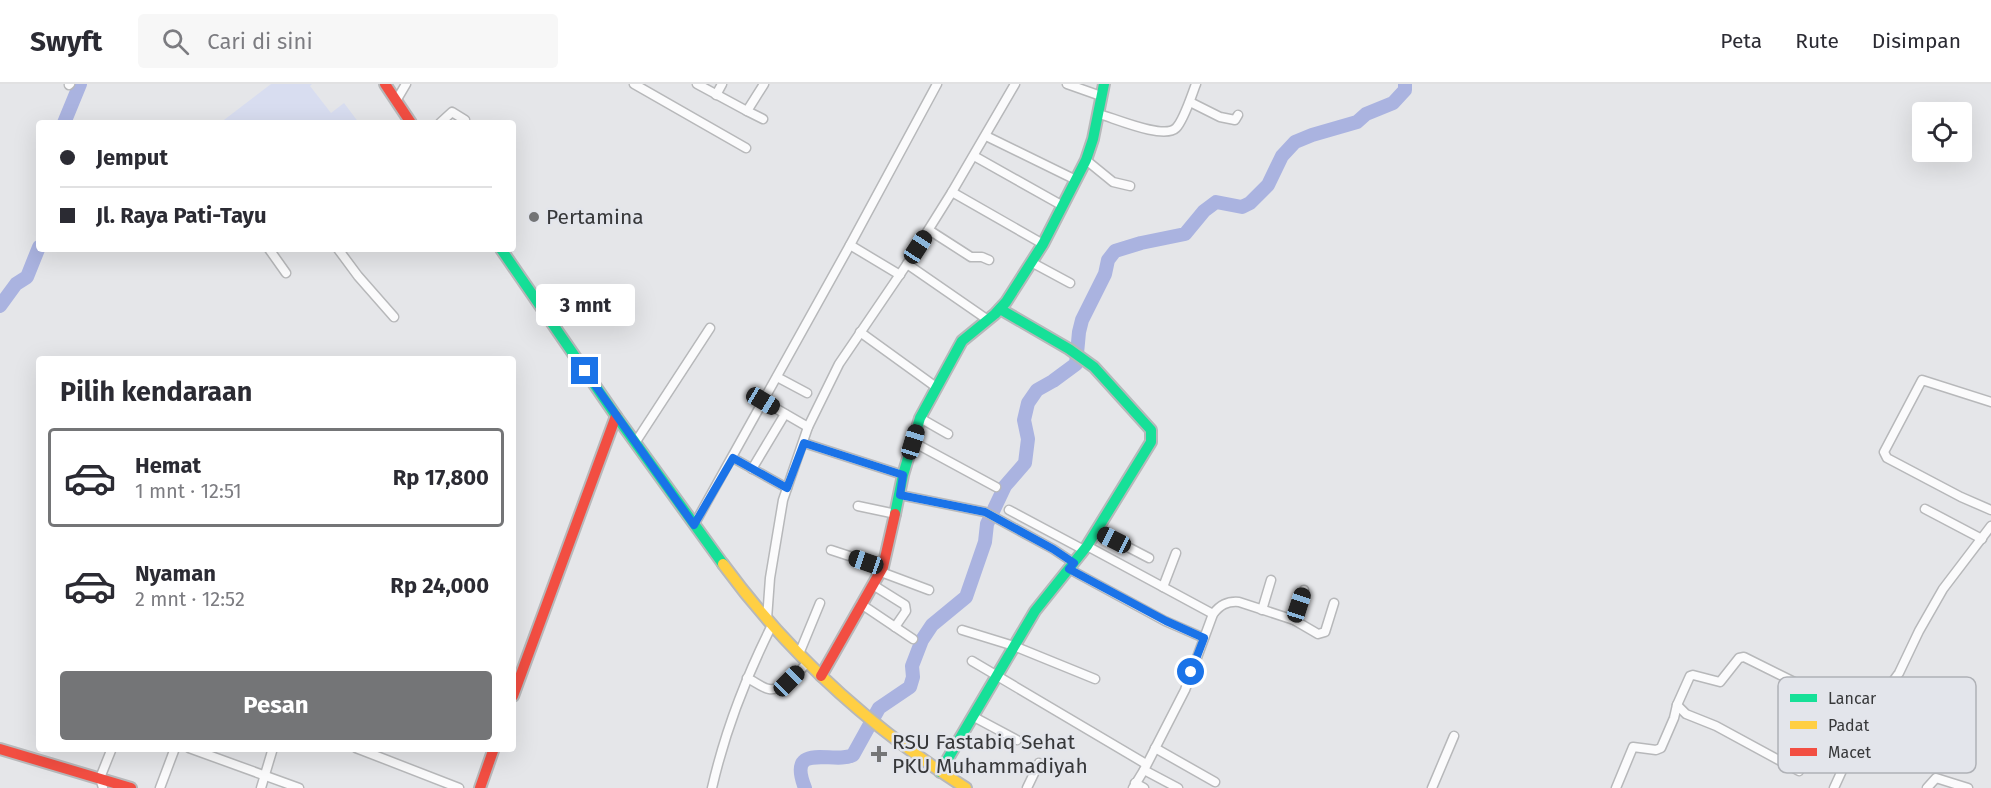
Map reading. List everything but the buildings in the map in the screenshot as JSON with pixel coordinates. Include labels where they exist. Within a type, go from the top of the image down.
[{"type":"street","points":[[385,84],[395,93],[408,120]]},
{"type":"street","points":[[395,93],[406,84]]},
{"type":"street","points":[[634,84],[746,148]]},
{"type":"street","points":[[697,84],[763,119]]},
{"type":"street","points":[[716,95],[722,84]]},
{"type":"street","points":[[747,111],[764,84]]},
{"type":"street","points":[[694,525],[733,458],[937,84]]},
{"type":"street","points":[[712,788],[721,749],[769,622],[770,579],[783,500],[808,427],[839,364],[929,230],[1015,84]]},
{"type":"street","points":[[1067,84],[1101,96]]},
{"type":"street","points":[[821,676],[882,570],[903,475],[920,418],[962,341],[999,309],[1043,244],[1064,206],[1086,160],[1093,139],[1104,84]]},
{"type":"street","points":[[1099,114],[1164,132],[1176,128],[1190,102],[1196,84]]},
{"type":"street","points":[[1190,102],[1225,119],[1235,120],[1238,115]]},
{"type":"street","points":[[443,120],[452,112],[465,120]]},
{"type":"street","points":[[986,136],[1076,180]]},
{"type":"street","points":[[974,156],[1064,206]]},
{"type":"street","points":[[1086,160],[1113,182],[1130,186]]},
{"type":"street","points":[[952,192],[1043,244]]},
{"type":"street","points":[[929,230],[971,257],[982,257],[989,260]]},
{"type":"street","points":[[850,245],[900,275]]},
{"type":"street","points":[[271,252],[286,273]]},
{"type":"street","points":[[340,252],[394,317]]},
{"type":"street","points":[[503,252],[635,443],[742,590],[769,622],[821,676],[867,716],[962,787]]},
{"type":"street","points":[[1031,262],[1070,283]]},
{"type":"street","points":[[907,264],[988,320]]},
{"type":"street","points":[[940,772],[1035,611],[1086,548],[1151,442],[1152,436],[1151,430],[1094,367],[1069,349],[999,309]]},
{"type":"street","points":[[635,443],[710,328]]},
{"type":"street","points":[[860,332],[936,387]]},
{"type":"street","points":[[777,377],[807,393]]},
{"type":"street","points":[[1991,402],[1922,380],[1884,454],[1887,458],[1991,510]]},
{"type":"street","points":[[763,401],[808,427]]},
{"type":"street","points":[[752,469],[784,414]]},
{"type":"street","points":[[516,688],[616,416]]},
{"type":"street","points":[[920,418],[948,434]]},
{"type":"street","points":[[913,442],[996,487]]},
{"type":"street","points":[[804,443],[903,475]]},
{"type":"street","points":[[733,458],[787,488]]},
{"type":"street","points":[[900,495],[990,514],[1071,566],[1166,621],[1204,638]]},
{"type":"street","points":[[858,506],[896,514]]},
{"type":"street","points":[[1925,509],[1982,539]]},
{"type":"street","points":[[1009,510],[1213,614]]},
{"type":"street","points":[[1896,677],[1943,589],[1991,526]]},
{"type":"street","points":[[1096,531],[1149,558]]},
{"type":"street","points":[[831,550],[929,590]]},
{"type":"street","points":[[1163,587],[1176,553]]},
{"type":"street","points":[[1263,610],[1271,580]]},
{"type":"street","points":[[873,585],[905,605],[905,614],[896,627]]},
{"type":"street","points":[[1294,620],[1304,590]]},
{"type":"street","points":[[1144,788],[1134,786],[1185,690],[1213,614],[1223,604],[1233,601],[1294,620],[1314,633],[1322,633],[1325,632],[1334,603]]},
{"type":"street","points":[[799,654],[820,603]]},
{"type":"street","points":[[861,604],[913,639]]},
{"type":"street","points":[[962,630],[1014,646],[1095,679]]},
{"type":"street","points":[[1616,788],[1633,747],[1656,750],[1661,748],[1690,676],[1720,682],[1741,657],[1783,677]]},
{"type":"street","points":[[972,661],[1178,788]]},
{"type":"street","points":[[747,678],[766,688],[774,689],[789,681],[808,662]]},
{"type":"street","points":[[1677,705],[1686,714],[1716,726],[1778,760]]},
{"type":"street","points":[[974,717],[1017,740]]},
{"type":"street","points":[[1432,788],[1454,736]]},
{"type":"street","points":[[1155,748],[1215,782]]},
{"type":"street","points":[[0,749],[102,783],[131,788]]},
{"type":"street","points":[[102,783],[111,752]]},
{"type":"street","points":[[160,788],[174,752]]},
{"type":"street","points":[[199,752],[299,788]]},
{"type":"street","points":[[215,758],[217,752]]},
{"type":"street","points":[[261,788],[272,752]]},
{"type":"street","points":[[366,752],[459,788]]},
{"type":"street","points":[[480,788],[493,752]]},
{"type":"street","points":[[1027,788],[1039,763]]},
{"type":"street","points":[[1836,787],[1842,773]]},
{"type":"street","points":[[1927,788],[1936,777],[1968,788]]},
{"type":"shaded area","points":[[271,84],[312,84],[310,86],[331,113],[344,103],[357,120],[224,120]]},
{"type":"waterway","points":[[65,120],[80,84]]},
{"type":"waterway","points":[[805,788],[801,773],[802,764],[807,759],[815,757],[853,755],[879,708],[910,687],[913,677],[912,666],[922,640],[932,625],[966,597],[985,542],[987,524],[1005,486],[1025,463],[1028,439],[1024,420],[1028,403],[1037,390],[1076,364],[1082,320],[1105,274],[1108,260],[1115,251],[1185,234],[1204,211],[1216,202],[1242,207],[1250,203],[1268,185],[1282,156],[1295,142],[1357,122],[1366,114],[1393,103],[1405,90],[1405,84]]},
{"type":"waterway","points":[[0,306],[16,284],[27,277],[37,252]]},
{"type":"traffic: fast","points":[[895,514],[903,475],[920,418],[962,341],[1006,302],[1043,244],[1086,160],[1093,139],[1104,84]]},
{"type":"traffic: fast","points":[[503,252],[616,416],[723,564]]},
{"type":"traffic: fast","points":[[940,772],[1035,611],[1087,546],[1151,442],[1151,430],[1094,367],[1069,349],[1000,309]]},
{"type":"traffic: slow","points":[[723,564],[776,629],[834,688],[898,741],[966,788]]},
{"type":"traffic: jam","points":[[385,84],[409,120]]},
{"type":"traffic: jam","points":[[516,688],[616,416]]},
{"type":"traffic: jam","points":[[821,676],[883,567],[895,514]]},
{"type":"traffic: jam","points":[[0,749],[131,788]]},
{"type":"traffic: jam","points":[[480,788],[493,752]]},
{"type":"place","name":"Pertamina","points":[[534,217]]},
{"type":"place","name":"RSU Fastabiq Sehat PKU Muhammadiyah","points":[[879,754]]},
{"type":"route","points":[[585,371],[694,525],[733,458],[787,488],[804,443],[903,475],[900,495],[982,511],[1000,519],[1074,563],[1069,569],[1114,595],[1204,638],[1191,672]]}]
